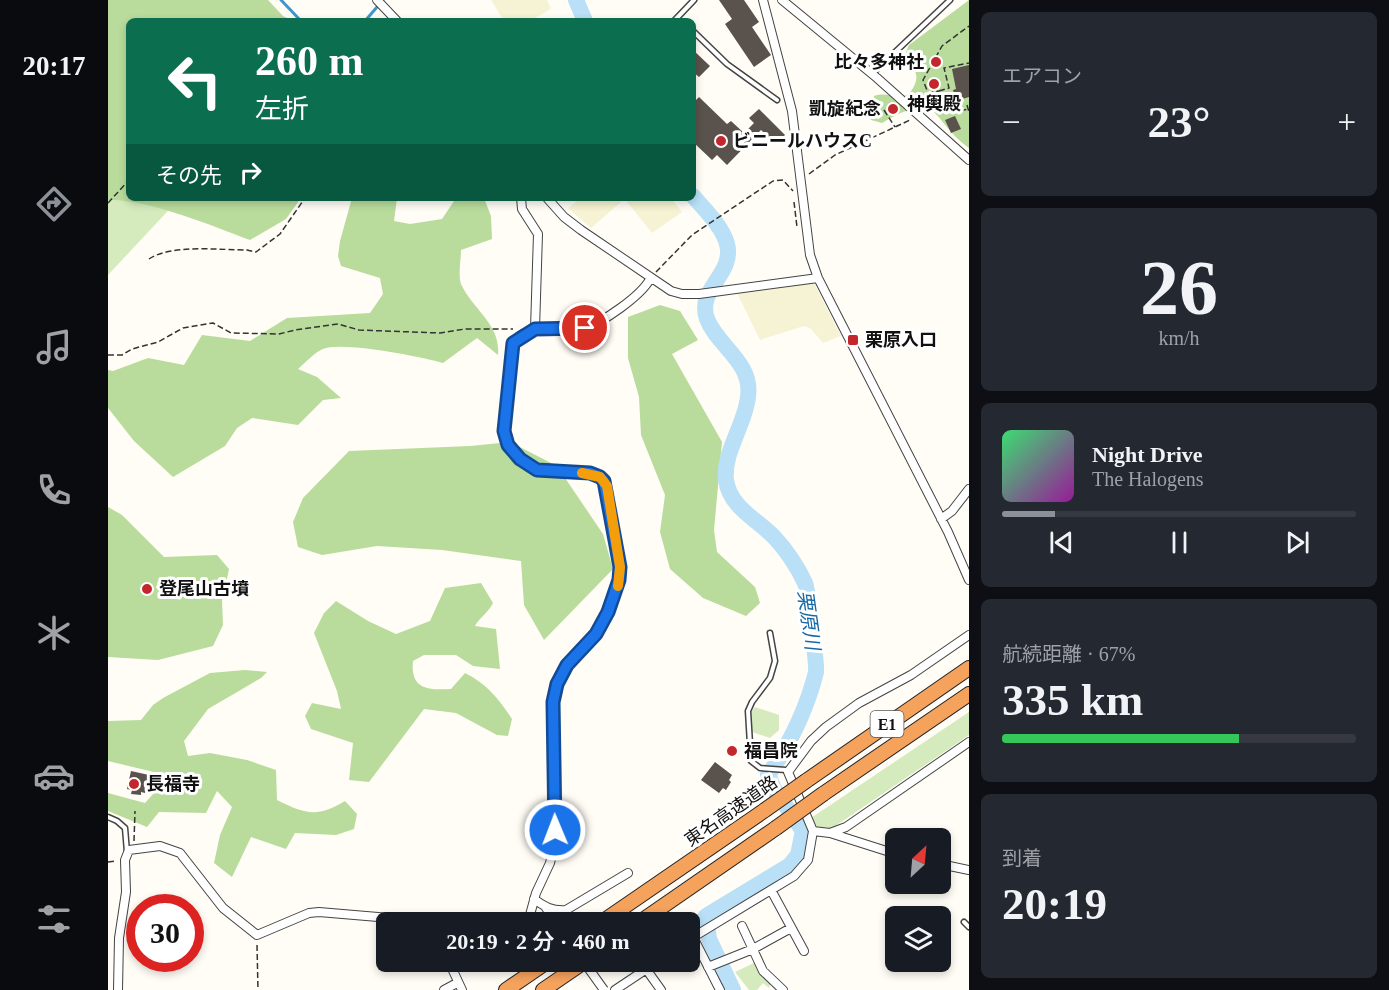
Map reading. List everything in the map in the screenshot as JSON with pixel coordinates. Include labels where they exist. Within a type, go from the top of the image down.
[{"type":"highway","name":"東名高速道路","points":[[617,912],[969,668]]},
{"type":"highway","name":"E1","points":[[654,912],[969,694]]},
{"type":"highway","points":[[506,990],[532,972]]},
{"type":"highway","points":[[543,990],[569,972]]},
{"type":"street","points":[[377,0],[394,18]]},
{"type":"street","points":[[763,0],[792,111],[810,255],[818,278],[941,519],[969,580]]},
{"type":"street","points":[[782,0],[969,160]]},
{"type":"street","points":[[521,201],[522,209],[537,234],[535,329]]},
{"type":"street","points":[[551,201],[564,217],[581,230],[650,279],[671,291],[682,294],[699,294],[818,278]]},
{"type":"street","points":[[531,912],[550,863],[555,838],[556,769],[553,702],[557,684],[567,665],[601,625],[617,588],[620,573],[604,481],[590,473],[537,470],[513,453],[506,439],[504,431],[511,348],[515,340],[535,329],[585,328],[602,320],[645,288],[650,279]]},
{"type":"street","points":[[941,519],[952,510],[969,489]]},
{"type":"street","points":[[700,932],[794,876],[802,868],[812,846],[813,831],[787,771],[803,750],[826,727],[859,703],[910,675],[969,635]]},
{"type":"street","points":[[830,833],[846,827],[969,742]]},
{"type":"street","points":[[813,831],[830,833],[885,850]]},
{"type":"street","points":[[118,990],[119,938],[126,892],[125,860],[127,853],[138,848],[160,846],[180,854],[223,908],[257,935],[319,912],[376,917]]},
{"type":"street","points":[[951,866],[969,870]]},
{"type":"street","points":[[546,908],[556,911],[566,910],[628,873]]},
{"type":"street","points":[[771,890],[804,951]]},
{"type":"street","points":[[534,899],[549,912]]},
{"type":"street","points":[[742,926],[763,971],[783,990]]},
{"type":"street","points":[[711,966],[753,949],[791,928]]},
{"type":"street","points":[[700,947],[711,966],[720,990]]},
{"type":"street","points":[[444,990],[460,987],[453,972]]},
{"type":"street","points":[[591,972],[604,990]]},
{"type":"street","points":[[615,990],[642,972]]},
{"type":"street","points":[[648,972],[661,990]]},
{"type":"lane","points":[[677,18],[694,0]]},
{"type":"lane","points":[[872,75],[950,0]]},
{"type":"lane","points":[[696,34],[727,64],[777,100]]},
{"type":"lane","points":[[770,633],[775,661],[770,678],[748,711],[751,761],[754,766],[763,769],[787,771]]},
{"type":"lane","points":[[108,817],[125,828],[127,853]]},
{"type":"lane","points":[[964,922],[969,927]]},
{"type":"path","points":[[969,26],[942,46],[923,80],[928,93],[949,88],[944,68],[969,63]]},
{"type":"path","points":[[938,91],[945,113]]},
{"type":"path","points":[[922,109],[945,113],[969,110],[967,105]]},
{"type":"path","points":[[884,110],[895,127]]},
{"type":"path","points":[[801,180],[835,155],[917,116]]},
{"type":"path","points":[[650,279],[663,262],[703,227],[780,178],[787,182],[793,190],[797,227],[806,228]]},
{"type":"path","points":[[108,203],[126,183]]},
{"type":"path","points":[[149,259],[161,253],[181,250],[256,252],[280,234],[303,201]]},
{"type":"path","points":[[108,355],[122,355],[132,349],[158,342],[183,328],[213,323],[231,333],[279,334],[338,324],[359,330],[440,333],[465,329],[535,329]]},
{"type":"path","points":[[134,841],[135,811]]},
{"type":"path","points":[[257,935],[258,990]]},
{"type":"shaded area","points":[[491,0],[547,0],[551,9],[534,18],[502,18]]},
{"type":"shaded area","points":[[577,201],[621,202],[591,228],[568,208]]},
{"type":"shaded area","points":[[626,201],[673,201],[682,212],[652,233]]},
{"type":"shaded area","points":[[810,282],[815,285],[841,336],[823,343],[811,329],[804,326],[760,340],[737,293]]},
{"type":"green space","points":[[108,0],[126,18],[126,201],[177,201],[108,275]]},
{"type":"green space","points":[[108,0],[268,0],[287,18],[126,18],[126,201],[299,201],[286,219],[250,240],[159,208],[140,203],[108,200]]},
{"type":"green space","name":"比々多神社","points":[[969,0],[969,148],[933,111],[925,108],[915,108],[882,123],[871,120],[868,113],[874,96],[906,96],[913,88],[916,75],[906,57],[909,45]]},
{"type":"green space","points":[[351,201],[397,201],[394,221],[410,224],[442,219],[454,201],[485,201],[491,216],[492,239],[461,250],[460,276],[466,293],[495,334],[498,355],[477,338],[443,363],[364,348],[323,349],[298,369],[317,377],[341,398],[323,400],[298,425],[252,418],[237,428],[225,446],[173,477],[134,441],[108,408],[108,370],[113,371],[148,358],[184,365],[202,335],[250,341],[287,318],[370,313],[383,294],[380,278],[341,266],[338,256]]},
{"type":"green space","points":[[660,305],[680,311],[698,340],[672,354],[722,442],[714,530],[717,552],[755,587],[760,603],[746,616],[703,598],[670,569],[660,532],[665,495],[641,435],[639,397],[628,358],[628,317]]},
{"type":"green space","points":[[510,442],[557,466],[603,534],[613,569],[544,640],[524,605],[521,561],[442,550],[377,546],[322,555],[298,547],[293,522],[303,498],[349,451]]},
{"type":"green space","points":[[108,507],[122,515],[164,557],[217,555],[229,569],[222,601],[223,625],[213,646],[158,660],[108,657]]},
{"type":"green space","points":[[481,583],[493,603],[475,626],[496,629],[500,669],[473,666],[456,655],[424,655],[413,661],[413,671],[418,683],[435,689],[451,689],[465,673],[480,682],[512,719],[508,736],[497,735],[456,713],[424,709],[369,782],[349,780],[353,743],[311,729],[305,716],[312,703],[341,709],[337,691],[314,633],[324,613],[336,601],[368,621],[396,634],[430,621],[445,588]]},
{"type":"green space","points":[[245,670],[267,672],[261,678],[208,709],[184,741],[188,756],[210,753],[247,760],[276,770],[277,800],[311,812],[327,810],[345,801],[357,814],[354,829],[336,835],[295,833],[286,849],[251,837],[232,877],[214,863],[220,835],[232,807],[217,791],[206,813],[159,812],[147,827],[108,811],[108,793],[145,803],[154,793],[158,773],[108,761],[108,721],[141,720],[153,705],[163,698],[210,673]]},
{"type":"green space","points":[[755,707],[779,715],[779,730],[770,738],[752,732],[751,713]]},
{"type":"green space","points":[[969,712],[969,735],[828,831],[819,829],[811,818]]},
{"type":"green space","points":[[756,962],[758,970],[770,984],[769,988],[763,983],[757,990],[749,990],[735,972]]},
{"type":"building","points":[[719,0],[744,0],[759,22],[752,27],[771,55],[754,67],[725,24],[732,19]]},
{"type":"building","points":[[696,53],[710,66],[699,77],[696,74]]},
{"type":"building","points":[[969,65],[969,97],[956,101],[952,69]]},
{"type":"building","points":[[699,97],[727,124],[731,121],[744,133],[754,123],[749,118],[759,109],[785,135],[776,144],[761,130],[727,165],[717,155],[712,160],[696,145],[696,100]]},
{"type":"building","points":[[955,116],[961,129],[951,133],[945,120]]},
{"type":"building","points":[[715,762],[732,775],[726,790],[723,788],[719,793],[701,780]]},
{"type":"building","points":[[131,771],[149,775],[145,793],[131,794],[132,790],[127,789]]},
{"type":"waterway","points":[[281,0],[298,18]]},
{"type":"waterway","points":[[368,18],[383,0]]},
{"type":"waterway","name":"栗原川","points":[[576,0],[584,18]]},
{"type":"waterway","name":"栗原川","points":[[696,199],[717,225],[727,244],[726,264],[707,299],[705,308],[707,319],[712,329],[740,364],[748,385],[746,407],[728,459],[726,480],[739,506],[779,543],[792,559],[805,583],[816,666],[812,686],[802,712],[790,739],[768,775],[774,789],[803,831],[798,855],[790,865],[706,916],[709,939],[733,990]]},
{"type":"slow traffic","points":[[582,473],[596,474],[607,486],[620,567],[618,586]]},
{"type":"place","name":"比々多神社","points":[[936,62]]},
{"type":"place","name":"神輿殿","points":[[934,84]]},
{"type":"place","name":"凱旋紀念","points":[[893,109]]},
{"type":"place","name":"ビニールハウスC","points":[[721,141]]},
{"type":"place","name":"栗原入口","points":[[853,340]]},
{"type":"place","name":"登尾山古墳","points":[[147,589]]},
{"type":"place","name":"福昌院","points":[[732,751]]},
{"type":"place","name":"長福寺","points":[[134,784]]},
{"type":"route","points":[[555,830],[556,769],[553,702],[557,684],[567,665],[596,634],[601,625],[617,588],[620,567],[607,486],[604,481],[596,474],[590,473],[537,470],[513,453],[504,431],[511,348],[515,340],[535,329],[578,330],[585,328]]}]
